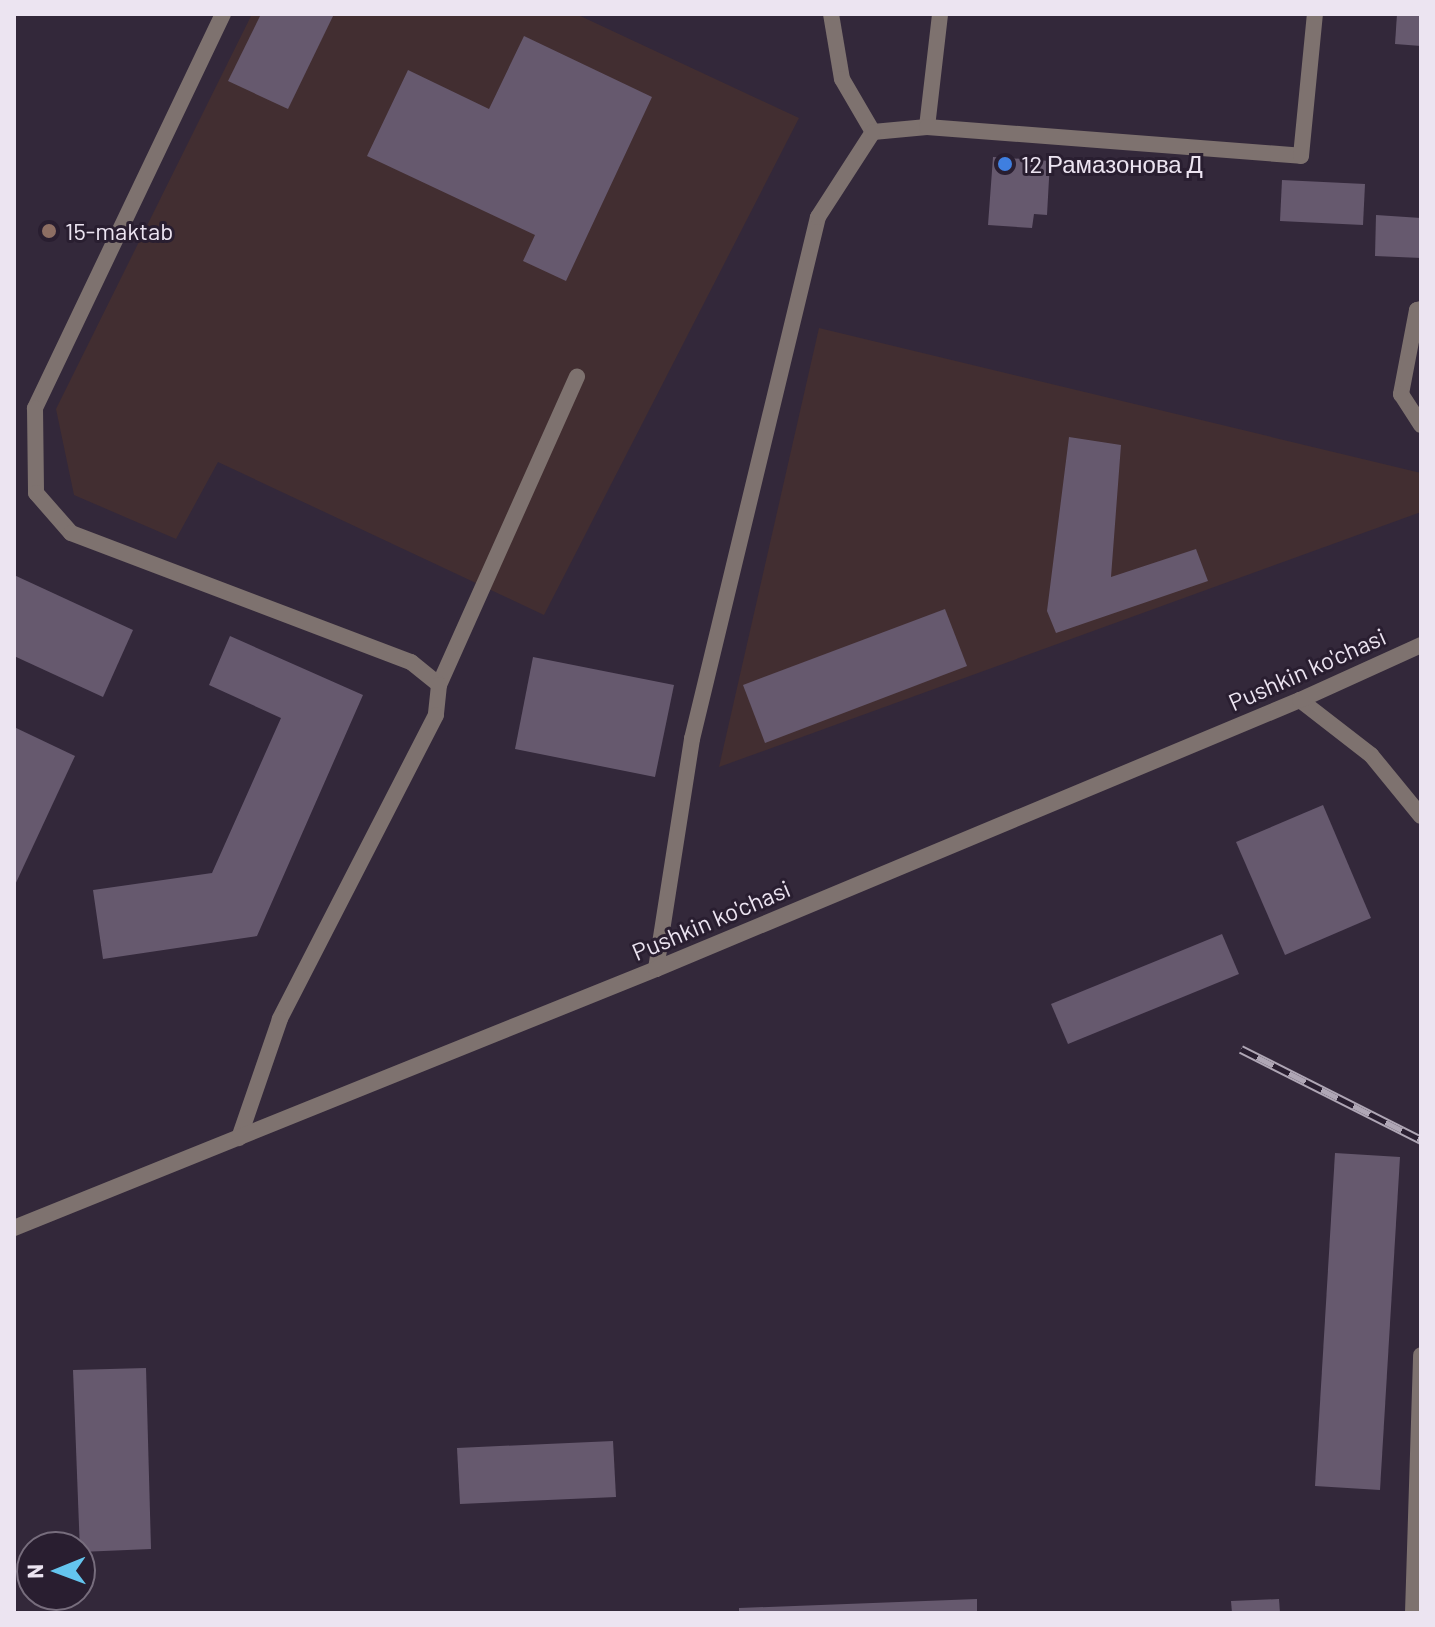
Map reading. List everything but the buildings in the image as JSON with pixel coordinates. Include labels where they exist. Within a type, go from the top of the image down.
[{"type":"street","points":[[223,14],[35,408],[36,493],[71,533],[411,662],[439,685]]},
{"type":"street","points":[[831,14],[842,79],[873,132]]},
{"type":"street","points":[[927,127],[940,14]]},
{"type":"street","points":[[873,132],[927,127],[1301,156],[1315,14]]},
{"type":"street","points":[[656,969],[692,739],[818,217],[873,132]]},
{"type":"street","points":[[1421,309],[1417,310],[1401,394],[1421,425]]},
{"type":"street","points":[[239,1138],[280,1019],[436,715],[439,685],[577,376]]},
{"type":"street","name":"Pushkin ko'chasi","points":[[14,1228],[656,969],[1300,700],[1421,645]]},
{"type":"street","points":[[1300,700],[1371,755],[1421,816]]},
{"type":"street","points":[[1413,1613],[1421,1355]]},
{"type":"shaded area","points":[[252,14],[576,14],[799,118],[544,615],[218,462],[176,539],[74,495],[56,409]]},
{"type":"shaded area","points":[[819,328],[1421,473],[1421,512],[719,767]]},
{"type":"railway","points":[[1241,1049],[1421,1140]]},
{"type":"place","name":"12 Рамазонова Д","points":[[1005,164]]},
{"type":"place","name":"15-maktab","points":[[49,231]]}]
